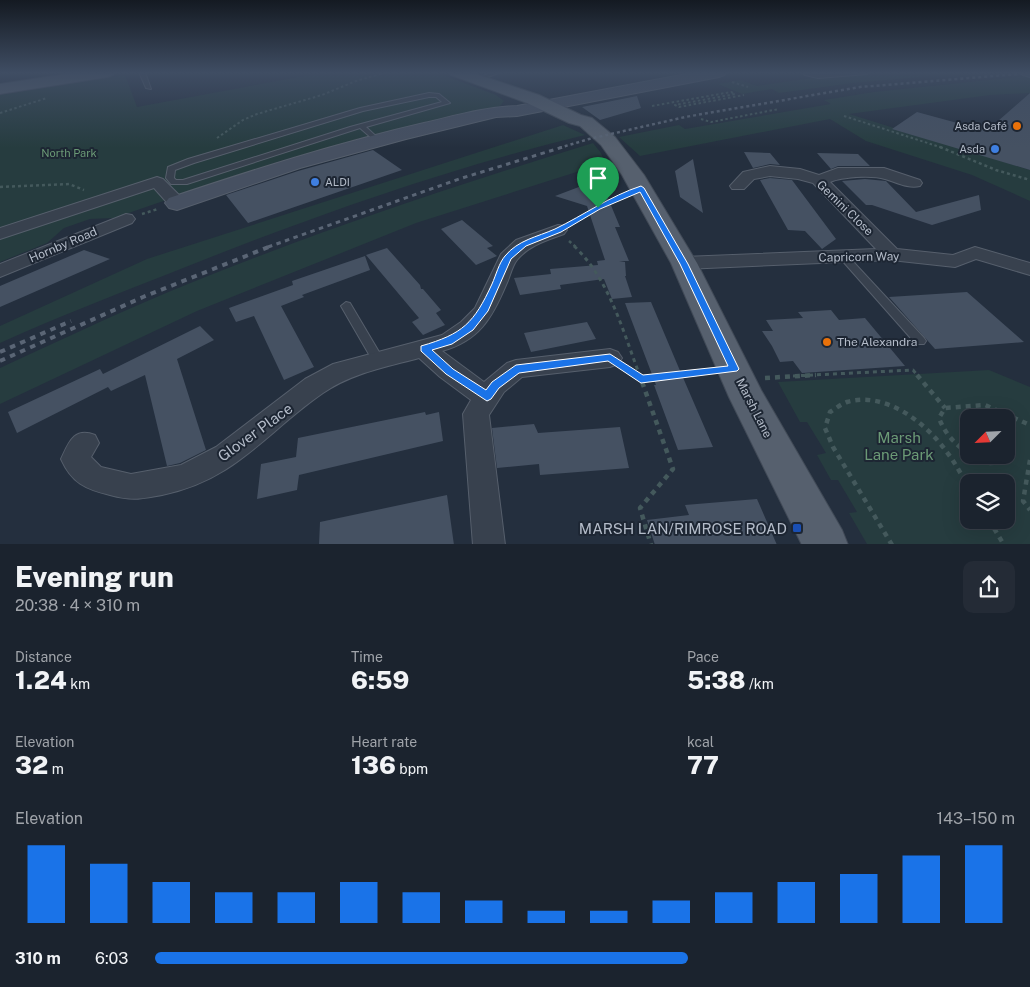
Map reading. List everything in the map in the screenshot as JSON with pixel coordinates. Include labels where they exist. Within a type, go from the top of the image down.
[{"type":"main road","name":"Marsh Lane","points":[[539,97],[575,119],[586,122],[608,141],[633,174],[684,264],[736,374],[826,544]]},
{"type":"street","points":[[0,234],[158,182],[177,203],[232,184],[377,140],[496,112],[507,112],[564,97]]},
{"type":"street","points":[[547,101],[568,97]]},
{"type":"street","name":"Gemini Close","points":[[738,186],[749,175],[770,171],[800,174],[819,180],[891,254]]},
{"type":"street","points":[[819,180],[838,173],[884,173],[914,183]]},
{"type":"street","name":"Hornby Road","points":[[0,271],[126,219]]},
{"type":"street","name":"Glover Place","points":[[85,443],[76,459],[93,478],[131,487],[185,477],[226,456],[314,386],[342,370],[449,341],[469,328],[484,311],[508,258],[523,244],[558,230]]},
{"type":"street","name":"Capricorn Way","points":[[684,264],[891,254],[955,261],[974,253],[1030,269]]},
{"type":"street","points":[[424,349],[449,371],[487,396]]},
{"type":"street","points":[[489,544],[476,414],[487,396],[495,385],[516,369],[610,358]]},
{"type":"lane","points":[[418,97],[362,109],[191,161],[171,169],[170,178],[174,182],[184,182],[361,126],[447,103],[439,97]]},
{"type":"lane","points":[[361,126],[377,140]]},
{"type":"lane","points":[[844,256],[920,342]]},
{"type":"lane","points":[[346,306],[378,360]]},
{"type":"path","points":[[212,142],[243,120],[314,97]]},
{"type":"path","points":[[701,97],[653,106],[656,108],[716,97]]},
{"type":"path","points":[[675,105],[679,107],[731,97]]},
{"type":"path","points":[[701,119],[712,122],[779,108]]},
{"type":"path","points":[[844,116],[928,142],[996,170],[1030,180]]},
{"type":"path","points":[[0,187],[69,184],[106,199]]},
{"type":"path","points":[[641,188],[598,208],[558,230],[589,260],[616,309],[673,468],[640,508],[651,544]]},
{"type":"path","points":[[126,219],[177,203]]},
{"type":"path","points":[[610,358],[641,379],[736,374],[913,370],[945,408]]},
{"type":"path","points":[[892,544],[833,447],[825,428],[830,412],[846,402],[870,400],[895,408],[921,423],[946,449],[961,474]]},
{"type":"path","points":[[945,408],[985,405],[1030,425]]},
{"type":"path","points":[[945,408],[939,418],[944,430],[954,444],[960,448]]},
{"type":"path","points":[[1030,460],[1023,501],[1030,510]]},
{"type":"path","points":[[995,529],[1004,544]]},
{"type":"green space","name":"North Park","points":[[0,97],[133,97],[137,107],[189,97],[499,97],[504,101],[500,106],[369,136],[280,161],[114,218],[90,219],[64,228],[47,243],[0,262]]},
{"type":"green space","points":[[840,97],[972,97],[849,114],[1030,170],[1030,201],[972,175],[866,141],[830,119],[640,156],[619,137],[679,125],[685,129],[831,104],[824,100]]},
{"type":"green space","points":[[563,125],[585,135],[426,180],[322,215],[105,299],[0,343],[0,326],[147,259]]},
{"type":"green space","points":[[593,143],[601,153],[605,163],[416,223],[197,311],[0,404],[0,368],[127,310],[200,279],[311,237],[479,179]]},
{"type":"green space","name":"Marsh Lane Park","points":[[989,370],[1030,387],[1030,544],[867,544],[849,513],[857,512],[838,480],[831,480],[817,455],[826,453],[807,422],[800,422],[778,382]]},
{"type":"building","points":[[637,97],[641,108],[600,120],[582,107]]},
{"type":"building","name":"Asda","points":[[1025,97],[1030,97],[1030,170],[892,129],[917,112],[972,127],[976,124],[990,128]]},
{"type":"building","name":"ALDI","points":[[373,150],[402,170],[248,223],[226,195],[298,171]]},
{"type":"building","points":[[744,152],[770,153],[780,165],[770,164],[753,168]]},
{"type":"building","points":[[817,153],[858,154],[870,166],[838,166],[831,169]]},
{"type":"building","points":[[693,159],[703,213],[680,197],[675,171]]},
{"type":"building","points":[[770,178],[792,180],[836,239],[822,249],[805,231],[788,230],[760,180]]},
{"type":"building","points":[[600,179],[620,227],[615,227],[629,261],[619,261],[625,262],[625,276],[632,297],[612,299],[604,279],[560,285],[561,289],[520,295],[514,278],[551,274],[550,269],[598,265],[597,261],[605,260],[587,206],[555,196]]},
{"type":"building","points":[[865,179],[886,181],[916,212],[979,195],[981,210],[932,225],[872,205],[866,205],[842,181]]},
{"type":"building","points":[[462,220],[493,246],[487,248],[497,256],[476,265],[441,229]]},
{"type":"building","points":[[387,248],[441,310],[436,313],[445,325],[423,335],[412,322],[419,318],[366,255]]},
{"type":"building","points":[[84,250],[110,259],[0,307],[0,286]]},
{"type":"building","points":[[365,256],[370,270],[302,295],[304,297],[281,306],[314,367],[284,380],[254,316],[236,322],[229,308],[293,285],[292,281]]},
{"type":"building","points":[[967,292],[1024,342],[935,349],[889,297]]},
{"type":"building","points":[[651,302],[713,447],[678,450],[625,303]]},
{"type":"building","name":"The Alexandra","points":[[831,310],[839,320],[865,318],[905,366],[802,373],[793,361],[780,362],[762,331],[773,331],[766,320],[803,318],[798,312]]},
{"type":"building","points":[[587,322],[596,339],[531,352],[524,333]]},
{"type":"building","points":[[200,326],[214,340],[177,359],[206,450],[180,463],[167,466],[145,375],[111,391],[108,387],[17,433],[8,412],[100,369],[103,374]]},
{"type":"building","points":[[425,412],[426,415],[439,412],[443,441],[299,475],[297,490],[257,499],[261,464],[296,457],[298,438]]},
{"type":"building","points":[[534,424],[538,433],[620,427],[629,468],[540,475],[539,464],[497,468],[492,428]]},
{"type":"building","points":[[447,495],[454,544],[319,544],[320,522]]},
{"type":"building","points":[[757,499],[777,544],[655,544],[647,520],[689,515],[685,505]]},
{"type":"railway","points":[[559,148],[589,139],[685,117],[799,97]]},
{"type":"railway","points":[[268,247],[459,179],[563,147]]},
{"type":"railway","points":[[0,361],[143,297],[271,246]]},
{"type":"railway","points":[[0,352],[71,321]]},
{"type":"place","name":"Asda Café","points":[[1017,126]]},
{"type":"place","name":"Asda","points":[[995,149]]},
{"type":"place","name":"ALDI","points":[[315,182]]},
{"type":"place","name":"The Alexandra","points":[[827,342]]},
{"type":"place","name":"MARSH LAN/RIMROSE ROAD","points":[[797,528]]},
{"type":"route","points":[[641,188],[684,264],[734,369],[641,379],[610,358],[516,369],[495,385],[487,396],[449,371],[424,349],[449,341],[469,328],[484,311],[508,258],[523,244],[558,230],[598,208],[641,188]]}]
